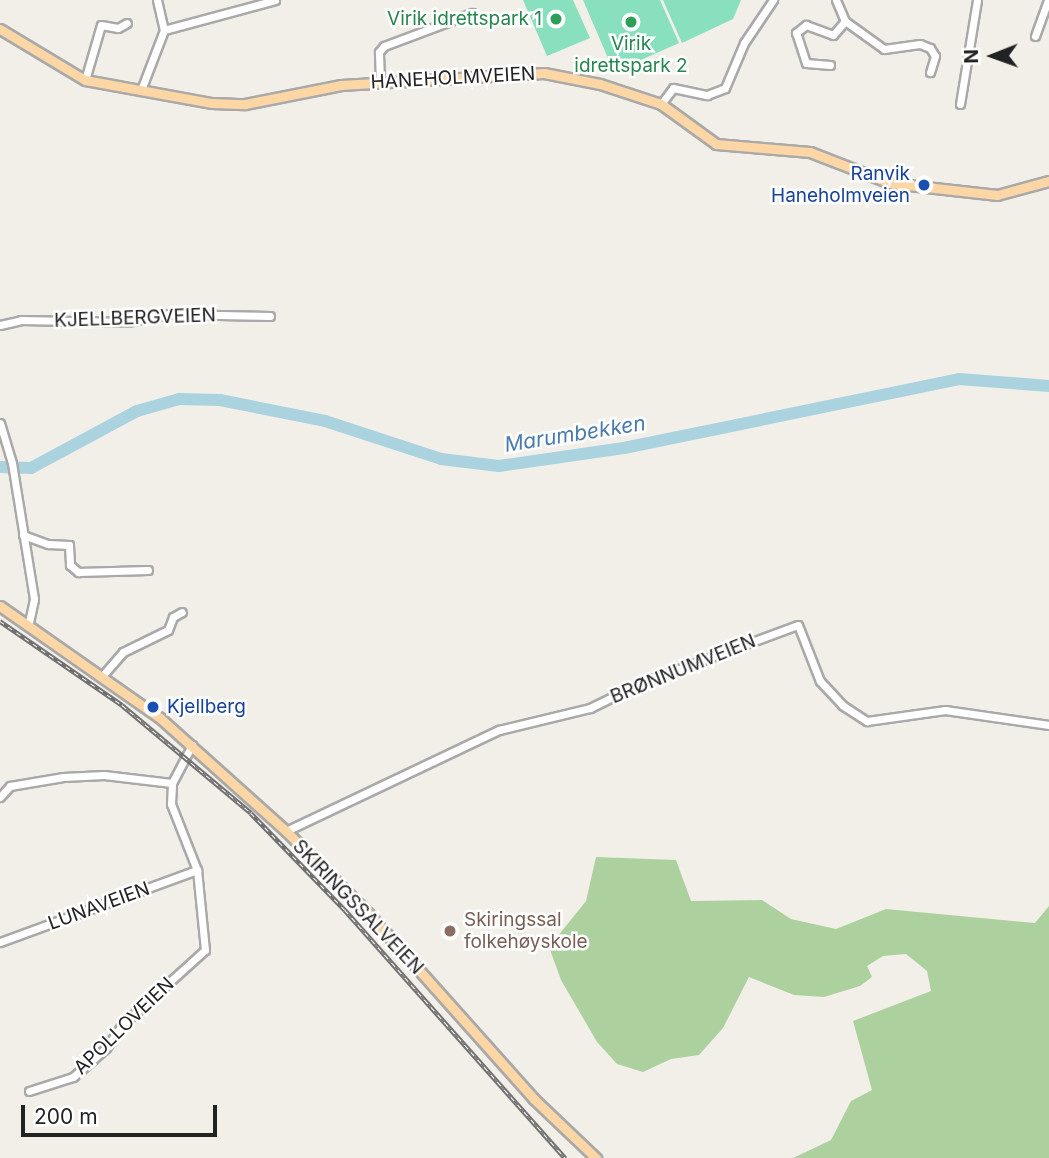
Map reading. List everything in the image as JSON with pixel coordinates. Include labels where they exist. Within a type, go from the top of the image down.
[{"type":"main road","name":"HANEHOLMVEIEN","points":[[0,29],[85,80],[236,104],[327,86],[544,73],[600,84],[661,104],[716,144],[810,152],[890,183],[989,195],[1049,181]]},
{"type":"main road","name":"SKIRINGSSALVEIEN","points":[[0,606],[103,675],[192,745],[286,831],[369,915],[534,1099],[596,1158]]},
{"type":"street","points":[[141,90],[164,30],[157,0]]},
{"type":"street","points":[[164,30],[275,0]]},
{"type":"street","points":[[661,104],[673,88],[707,95],[725,88],[744,43],[773,0]]},
{"type":"street","points":[[836,0],[845,21],[887,50],[927,46],[935,56],[930,72]]},
{"type":"street","points":[[960,104],[977,0]]},
{"type":"street","points":[[1035,36],[1048,0]]},
{"type":"street","points":[[380,82],[379,52],[384,46],[472,13]]},
{"type":"street","points":[[830,65],[806,63],[796,33],[806,25],[831,36],[845,21]]},
{"type":"street","points":[[85,80],[101,25],[118,28],[127,23]]},
{"type":"street","name":"KJELLBERGVEIEN","points":[[0,325],[21,320],[127,322],[169,314],[270,316]]},
{"type":"street","points":[[0,424],[12,463],[35,603],[29,623]]},
{"type":"street","points":[[23,534],[43,543],[69,545],[70,565],[78,572],[148,570]]},
{"type":"street","points":[[103,675],[123,652],[168,630],[173,617],[182,612]]},
{"type":"street","name":"BRØNNUMVEIEN","points":[[286,831],[499,730],[590,708],[641,682],[798,625],[820,681],[842,705],[867,721],[945,710],[1049,725]]},
{"type":"street","points":[[0,797],[10,786],[63,777],[104,775],[172,783],[192,745]]},
{"type":"street","name":"APOLLOVEIEN","points":[[29,1091],[73,1077],[106,1048],[123,1024],[201,956],[206,931],[197,870],[173,812],[172,783]]},
{"type":"street","name":"LUNAVEIEN","points":[[0,942],[197,870]]},
{"type":"green space","name":"Virik idrettspark 1","points":[[523,0],[573,0],[590,38],[547,56]]},
{"type":"green space","name":"Virik idrettspark 2","points":[[583,0],[660,0],[679,43],[614,72]]},
{"type":"green space","points":[[663,0],[741,0],[733,19],[682,43]]},
{"type":"green space","points":[[596,857],[676,860],[691,901],[762,900],[791,919],[836,929],[886,909],[1035,923],[1049,906],[1049,1158],[793,1158],[831,1140],[851,1101],[872,1090],[853,1021],[931,991],[927,971],[906,954],[883,956],[867,966],[872,977],[860,986],[824,997],[794,995],[749,977],[723,1028],[699,1055],[671,1059],[643,1072],[617,1064],[597,1042],[561,980],[549,947],[586,901]]},
{"type":"waterway","name":"Marumbekken","points":[[0,467],[31,468],[137,411],[179,399],[220,400],[325,421],[441,459],[499,466],[624,448],[959,379],[1049,386]]},
{"type":"railway","points":[[0,621],[122,705],[251,813],[345,910],[565,1158]]},
{"type":"place","name":"Virik idrettspark 1","points":[[556,19]]},
{"type":"place","name":"Virik idrettspark 2","points":[[631,22]]},
{"type":"place","name":"Ranvik Haneholmveien","points":[[924,185]]},
{"type":"place","name":"Kjellberg","points":[[153,707]]},
{"type":"place","name":"Skiringssal folkehøyskole","points":[[450,931]]}]
